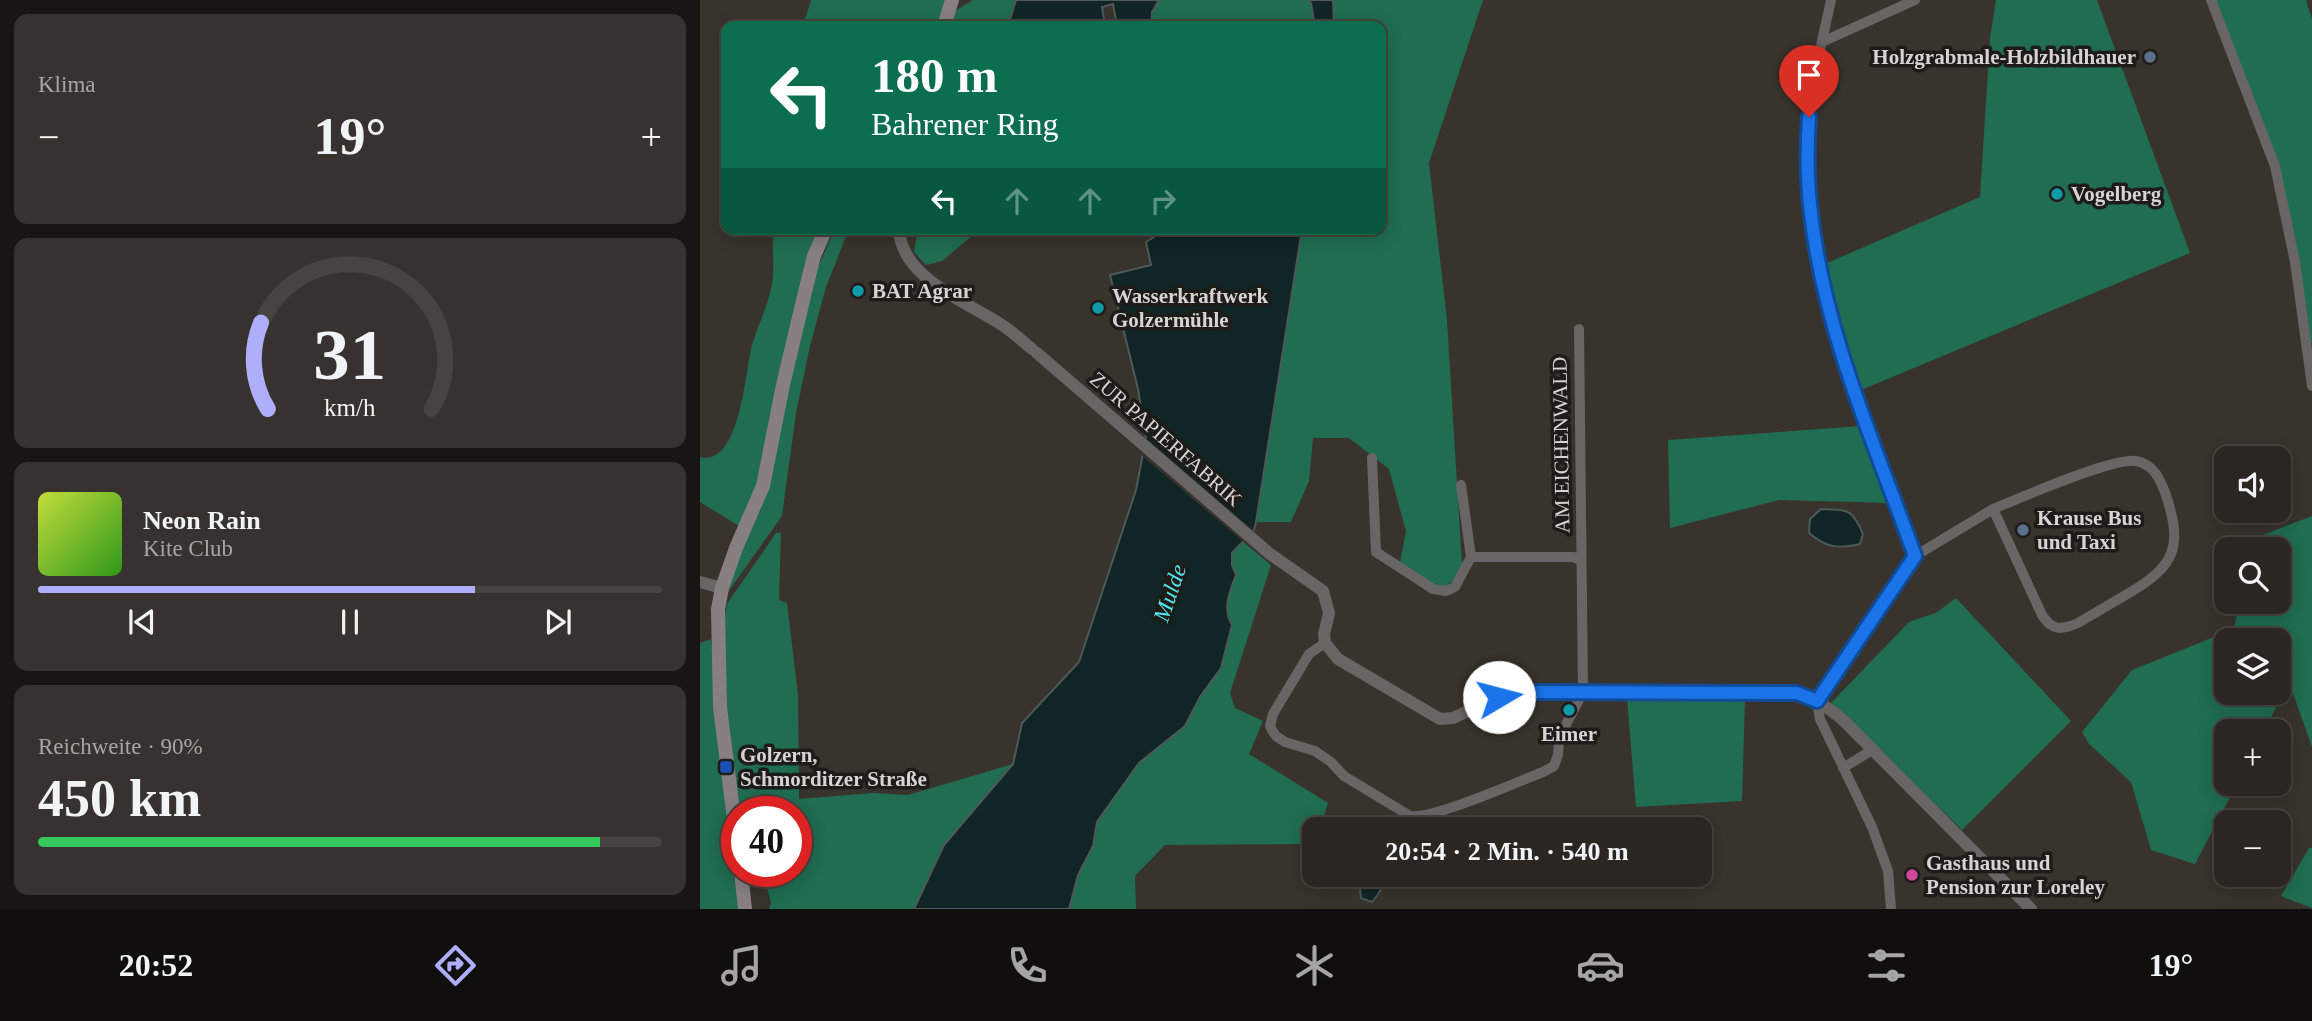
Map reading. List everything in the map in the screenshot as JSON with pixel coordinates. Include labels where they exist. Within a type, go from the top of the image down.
[{"type":"main road","points":[[945,21],[951,0]]},
{"type":"main road","points":[[731,796],[720,707],[718,610],[722,588],[736,548],[763,486],[805,292],[814,256],[823,235]]},
{"type":"main road","points":[[743,887],[746,909]]},
{"type":"street","points":[[1831,0],[1810,100],[1810,211],[1817,254],[1848,371],[1915,556]]},
{"type":"street","points":[[1822,42],[1915,0]]},
{"type":"street","points":[[2211,0],[2275,166],[2295,262],[2312,386]]},
{"type":"street","name":"ZUR PAPIERFABRIK","points":[[899,235],[908,258],[929,281],[1004,327],[1035,351],[1270,554],[1322,591],[1329,613],[1324,634],[1325,643]]},
{"type":"street","name":"AM EICHENWALD","points":[[1579,329],[1583,692]]},
{"type":"street","points":[[1372,458],[1376,552],[1433,589],[1446,591],[1455,587],[1471,557],[1461,485]]},
{"type":"street","points":[[1891,909],[1888,871],[1872,827],[1820,719],[1817,701],[1915,556],[1993,509],[2071,478],[2120,462],[2136,461],[2150,466],[2161,480],[2174,524],[2169,560],[2154,578],[2078,623],[2065,629],[2055,629],[2042,615],[1993,509]]},
{"type":"street","name":"AM EICHENWALD","points":[[1471,557],[1574,557],[1581,561]]},
{"type":"street","points":[[700,582],[722,588]]},
{"type":"street","points":[[1583,692],[1559,738],[1554,766],[1419,818],[1410,816],[1344,776],[1331,762],[1315,751],[1285,742],[1276,736],[1270,726],[1273,714],[1309,654],[1325,643],[1338,659],[1440,719],[1453,718],[1499,697],[1521,692],[1583,692],[1797,693],[1833,711],[2031,909]]},
{"type":"street","points":[[1843,768],[1872,750]]},
{"type":"green space","points":[[811,0],[945,0],[939,21],[805,21]]},
{"type":"green space","points":[[973,0],[1016,0],[1008,21],[951,21],[955,11]]},
{"type":"green space","points":[[1159,0],[1308,0],[1314,21],[1151,21],[1152,12]]},
{"type":"green space","points":[[1333,0],[1483,0],[1429,163],[1447,320],[1462,564],[1454,580],[1445,587],[1432,584],[1400,563],[1406,531],[1389,469],[1349,438],[1313,438],[1309,481],[1291,522],[1256,522],[1301,235],[1386,235],[1386,21],[1334,21]]},
{"type":"green space","points":[[1996,0],[2097,0],[2190,253],[1849,395],[1813,269],[1980,197],[1990,38]]},
{"type":"green space","points":[[2212,0],[2306,0],[2312,19],[2312,343],[2307,344],[2285,206]]},
{"type":"green space","points":[[773,235],[818,235],[761,474],[739,526],[700,502],[700,457],[714,456],[724,447],[733,432],[752,345],[772,287]]},
{"type":"green space","points":[[832,235],[847,235],[826,287],[810,346],[796,413],[782,516],[728,592],[741,551],[761,509],[813,278]]},
{"type":"green space","points":[[917,235],[973,235],[942,261],[926,265],[914,252]]},
{"type":"green space","points":[[1862,426],[1892,503],[1779,500],[1670,528],[1668,440]]},
{"type":"green space","points":[[2312,516],[2312,747],[2291,688],[2291,628],[2234,628],[2237,614],[2291,614],[2291,537],[2258,537]]},
{"type":"green space","points":[[776,533],[781,533],[779,600],[787,603],[798,695],[799,796],[737,796],[726,705],[724,617],[727,604]]},
{"type":"green space","points":[[1242,541],[1271,565],[1230,693],[1235,708],[1263,721],[1249,754],[1328,803],[1324,817],[1302,817],[1302,844],[1165,845],[1135,876],[1136,909],[1069,909],[1077,875],[1095,837],[1097,822],[1139,763],[1185,726],[1200,697],[1221,668],[1228,598],[1236,575],[1232,565],[1232,553]]},
{"type":"green space","points":[[1956,598],[2071,721],[1962,830],[1831,703],[1909,622],[1936,613]]},
{"type":"green space","points":[[2214,637],[2214,705],[2277,705],[2270,719],[2214,719],[2214,796],[2231,796],[2223,810],[2214,810],[2214,828],[2195,864],[2151,850],[2131,782],[2089,744],[2082,732],[2132,670]]},
{"type":"green space","points":[[711,639],[726,796],[721,796],[721,887],[736,887],[739,909],[700,909],[700,643]]},
{"type":"green space","points":[[1627,698],[1745,699],[1742,801],[1636,807]]},
{"type":"green space","points":[[1013,764],[944,845],[914,909],[769,909],[771,903],[767,887],[812,887],[812,798],[873,793],[908,795]]},
{"type":"green space","points":[[2309,848],[2312,848],[2312,908],[2281,896],[2286,887],[2291,887],[2291,879]]},
{"type":"water","points":[[1016,0],[1159,0],[1152,12],[1151,21],[1116,21],[1113,4],[1102,7],[1104,21],[1010,21]]},
{"type":"water","points":[[1308,0],[1333,0],[1334,21],[1314,21]]},
{"type":"water","name":"Mulde","points":[[1301,235],[1256,522],[1254,530],[1232,553],[1232,565],[1236,575],[1227,606],[1232,625],[1221,668],[1200,697],[1185,726],[1139,763],[1097,822],[1093,846],[1078,875],[1069,909],[914,909],[944,845],[1013,764],[1022,723],[1079,662],[1136,490],[1146,438],[1138,389],[1110,275],[1151,265],[1146,242],[1154,237]]},
{"type":"water","points":[[1821,509],[1843,510],[1852,515],[1863,534],[1860,544],[1833,546],[1821,542],[1809,533],[1810,519]]},
{"type":"water","points":[[1361,887],[1381,887],[1372,902],[1361,898]]},
{"type":"pier","points":[[1142,435],[1256,533],[1245,543],[1139,453]]},
{"type":"place","name":"Holzgrabmale-Holzbildhauer","points":[[2150,57]]},
{"type":"place","name":"Vogelberg","points":[[2057,194]]},
{"type":"place","name":"BAT Agrar","points":[[858,291]]},
{"type":"place","name":"Wasserkraftwerk Golzermühle","points":[[1098,308]]},
{"type":"place","name":"Krause Bus und Taxi","points":[[2023,530]]},
{"type":"place","name":"Eimer","points":[[1569,710]]},
{"type":"place","name":"Golzern, Schmorditzer Straße","points":[[726,767]]},
{"type":"place","name":"Gasthaus und Pension zur Loreley","points":[[1912,875]]},
{"type":"route","points":[[1499,697],[1521,692],[1797,693],[1817,701],[1840,663],[1915,556],[1848,371],[1823,281],[1810,211],[1809,117]]}]
